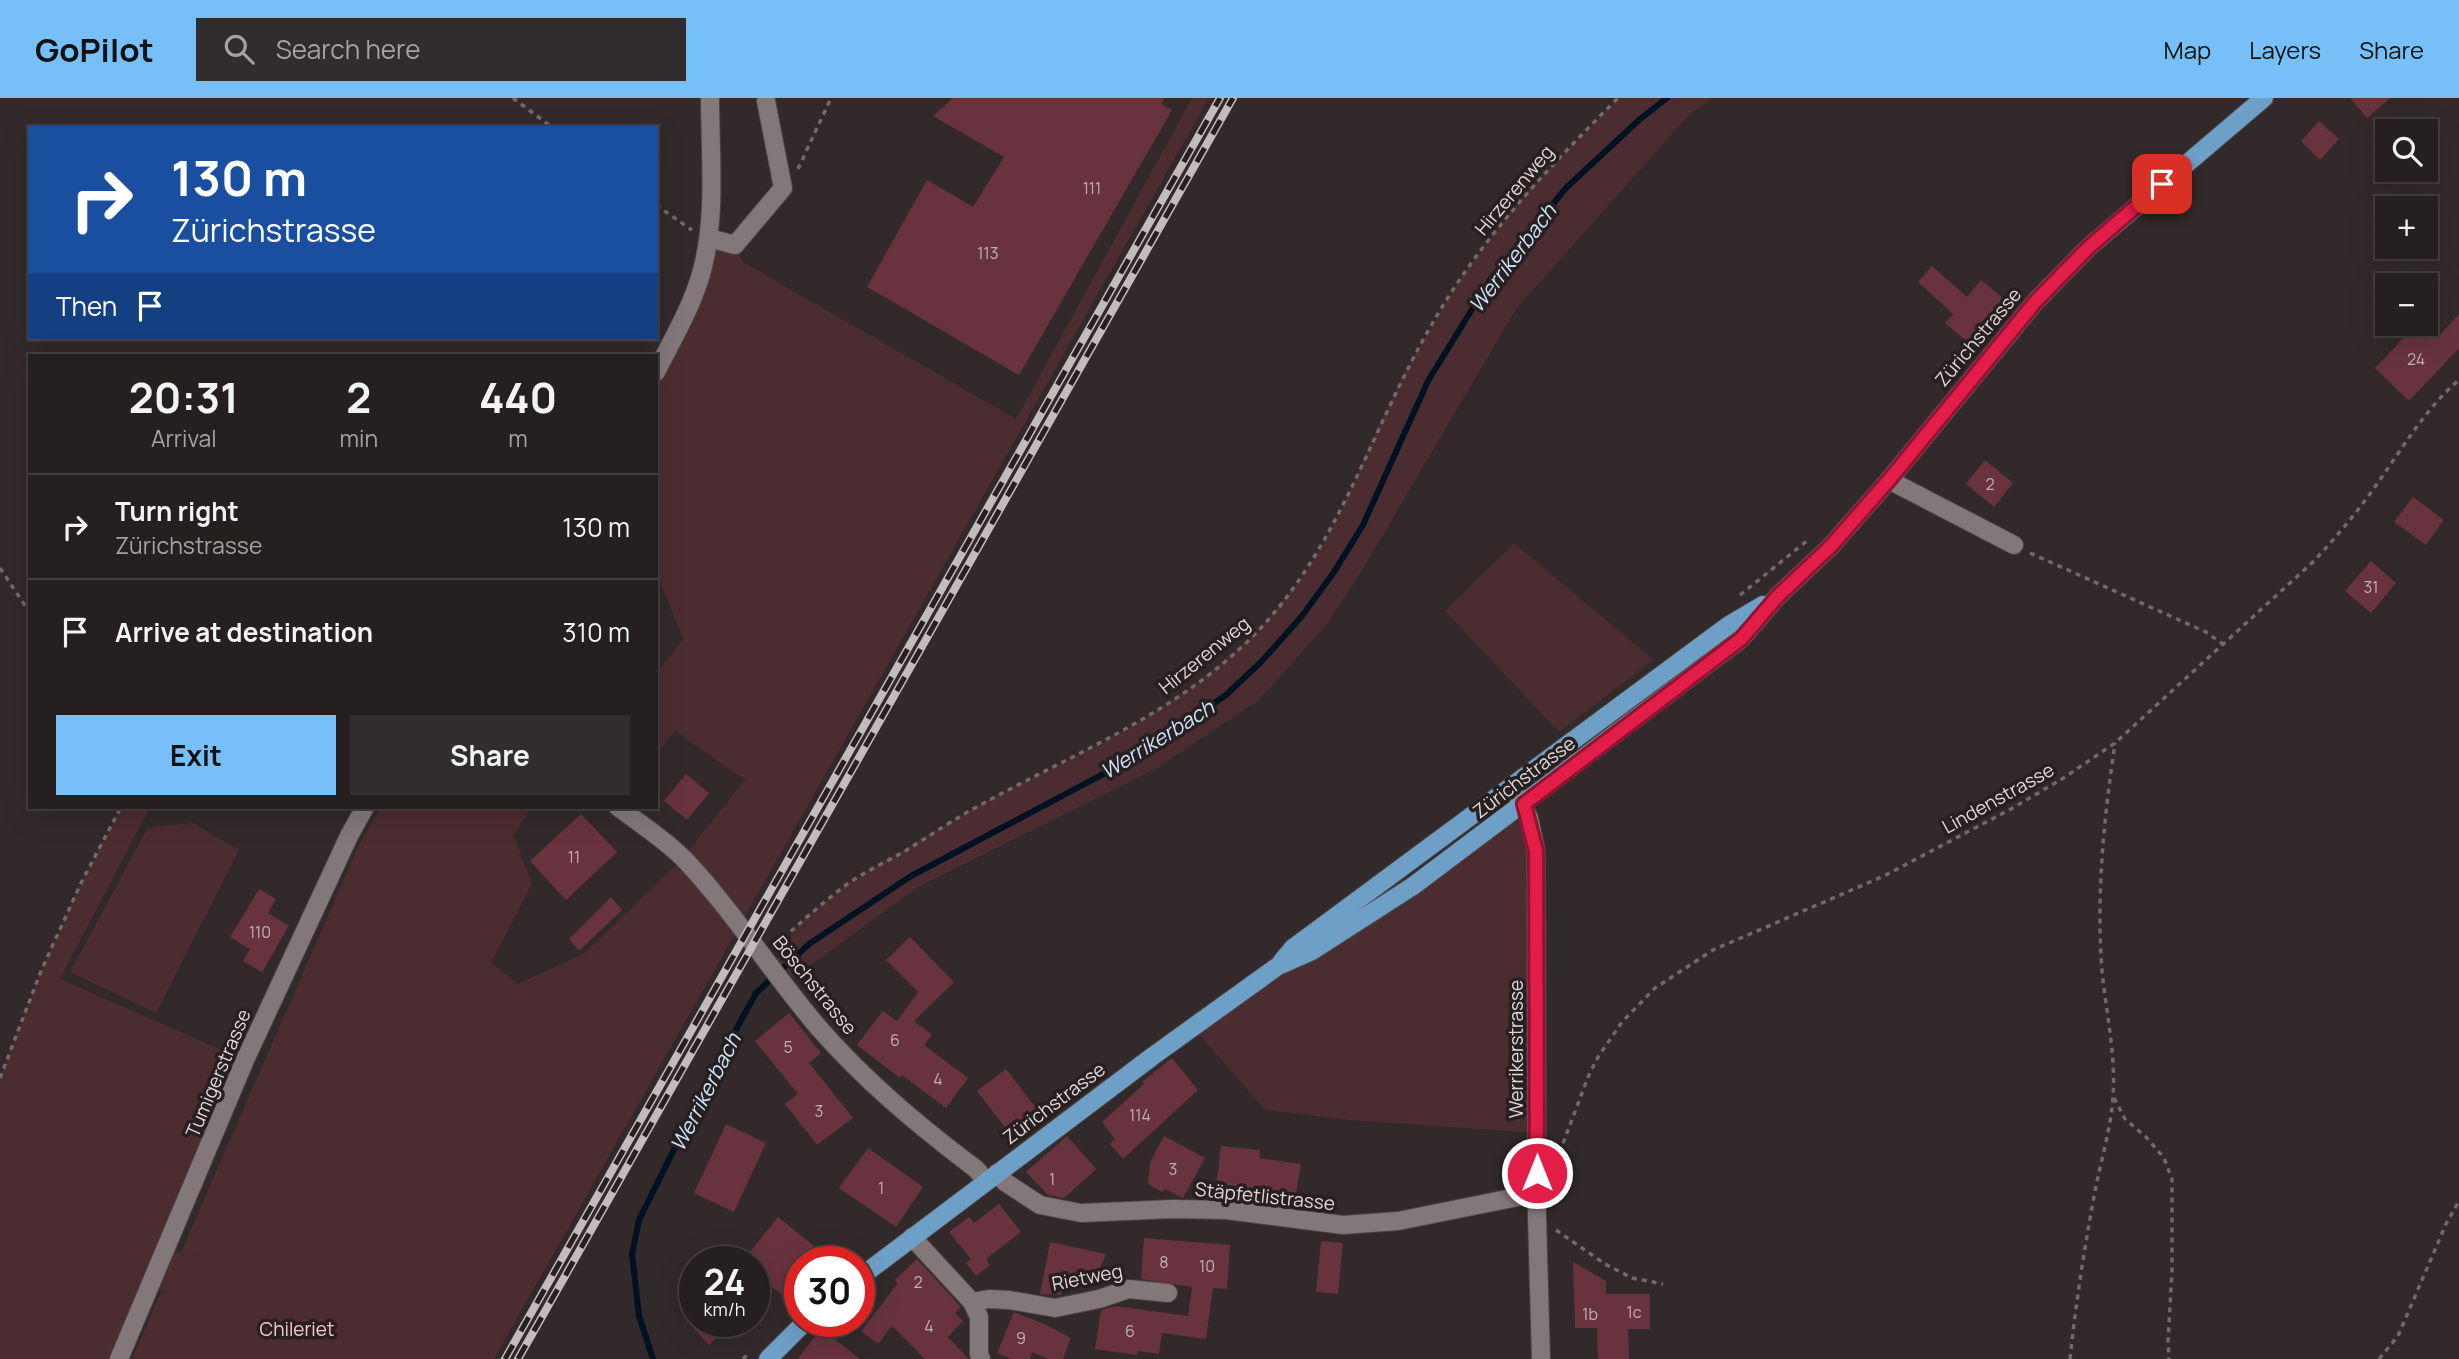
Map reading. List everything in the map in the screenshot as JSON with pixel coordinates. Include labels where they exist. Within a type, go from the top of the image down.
[{"type":"main road","name":"Zürichstrasse","points":[[875,1266],[1153,1056],[1278,967],[1312,951],[1413,886],[1741,639],[1778,596],[1831,546],[1889,480],[1983,363],[2053,283],[2089,247],[2264,98]]},
{"type":"main road","name":"Zürichstrasse","points":[[1278,967],[1293,948],[1512,785],[1730,625],[1778,596]]},
{"type":"main road","points":[[768,1359],[790,1337]]},
{"type":"street","points":[[658,368],[685,315],[701,275],[709,238],[710,98]]},
{"type":"street","points":[[709,238],[735,245],[783,188],[766,101]]},
{"type":"street","points":[[1889,480],[2014,545]]},
{"type":"street","name":"Werrikerstrasse","points":[[1512,785],[1524,804],[1536,851],[1537,1217],[1541,1359]]},
{"type":"street","name":"Tumigerstrasse","points":[[119,1359],[245,1060],[364,809]]},
{"type":"street","name":"Böschstrasse","points":[[621,809],[683,858],[817,1025],[851,1063],[899,1108],[976,1169],[992,1177]]},
{"type":"street","name":"Stäpfetlistrasse","points":[[992,1177],[1005,1182],[1040,1205],[1081,1213],[1226,1210],[1343,1225],[1398,1221],[1537,1193]]},
{"type":"street","points":[[912,1237],[972,1302],[978,1317],[979,1353],[982,1359]]},
{"type":"street","name":"Rietweg","points":[[972,1302],[1009,1300],[1055,1308],[1099,1299],[1129,1289],[1168,1293]]},
{"type":"path","points":[[513,98],[550,126]]},
{"type":"path","points":[[783,188],[797,173],[831,98]]},
{"type":"path","name":"Hirzerenweg","points":[[768,962],[792,930],[848,883],[984,802],[1096,746],[1147,717],[1189,689],[1254,635],[1299,582],[1319,552],[1408,367],[1459,281],[1525,194],[1618,98]]},
{"type":"path","points":[[658,206],[684,226],[709,238]]},
{"type":"path","name":"Lindenstrasse","points":[[1553,1167],[1598,1057],[1622,1022],[1655,988],[1713,950],[1884,876],[2011,809],[2115,743],[2314,561],[2341,531],[2436,400],[2459,380]]},
{"type":"path","points":[[1737,598],[1817,532]]},
{"type":"path","points":[[2014,545],[2206,632],[2224,645]]},
{"type":"path","points":[[0,568],[28,609]]},
{"type":"path","points":[[2070,1359],[2078,1280],[2113,1098],[2112,1051],[2102,971],[2100,923],[2101,868],[2115,743]]},
{"type":"path","points":[[0,1078],[47,959],[81,883],[120,809]]},
{"type":"path","points":[[2113,1098],[2125,1119],[2147,1138],[2164,1158],[2172,1179],[2169,1359]]},
{"type":"path","points":[[2379,1359],[2398,1336],[2446,1224],[2459,1201]]},
{"type":"path","points":[[1537,1217],[1605,1264],[1632,1278],[1663,1284]]},
{"type":"green space","name":"Chileriet","points":[[1192,98],[1209,98],[494,1359],[132,1359],[161,1292],[169,1292],[150,1289],[166,1251],[201,1255],[181,1252],[359,845],[380,809],[530,809],[514,836],[532,884],[491,963],[518,984],[585,953],[677,864],[736,920],[741,910],[689,850],[745,780],[675,731],[658,752],[658,670],[683,639],[658,576],[658,367],[709,238],[735,245],[743,262],[1016,419]]},
{"type":"green space","points":[[1618,98],[1712,98],[1690,114],[1516,309],[1360,574],[1327,624],[1259,700],[1157,768],[918,887],[785,984],[771,966],[801,922],[848,883],[984,802],[1096,746],[1147,717],[1189,689],[1254,635],[1299,582],[1319,552],[1408,367],[1459,281],[1525,194]]},
{"type":"green space","points":[[1514,543],[1654,660],[1559,732],[1445,611]]},
{"type":"green space","points":[[1524,804],[1529,818],[1537,1133],[1350,1120],[1265,1110],[1191,1025]]},
{"type":"green space","points":[[120,809],[149,809],[60,979],[240,1058],[110,1359],[0,1359],[0,1078],[41,971],[81,883]]},
{"type":"green space","points":[[193,823],[239,850],[156,1013],[70,972],[148,827]]},
{"type":"building","points":[[953,98],[1164,98],[1162,104],[1172,110],[1019,375],[867,287],[927,180],[973,207],[1004,157],[933,116]]},
{"type":"building","points":[[2350,98],[2390,98],[2367,118]]},
{"type":"building","points":[[2319,121],[2339,139],[2320,160],[2301,141]]},
{"type":"building","points":[[1932,266],[1967,297],[1981,280],[2006,301],[1970,344],[1945,323],[1953,314],[1918,282]]},
{"type":"building","points":[[2459,314],[2459,348],[2409,401],[2375,368],[2406,336],[2440,335]]},
{"type":"building","points":[[1985,460],[2013,483],[1994,507],[1966,484]]},
{"type":"building","points":[[2413,497],[2444,520],[2426,545],[2394,522]]},
{"type":"building","points":[[2371,561],[2396,583],[2371,613],[2345,591]]},
{"type":"building","points":[[686,774],[709,793],[687,820],[664,801]]},
{"type":"building","points":[[581,814],[617,852],[566,900],[530,861]]},
{"type":"building","points":[[259,889],[276,899],[268,913],[289,926],[262,972],[243,961],[250,949],[230,937]]},
{"type":"building","points":[[611,897],[622,910],[579,951],[569,939]]},
{"type":"building","points":[[910,937],[954,982],[914,1021],[932,1035],[924,1045],[968,1078],[946,1108],[857,1045],[883,1011],[897,1021],[918,992],[886,960]]},
{"type":"building","points":[[789,1013],[821,1053],[809,1063],[853,1118],[817,1145],[785,1104],[798,1094],[755,1041]]},
{"type":"building","points":[[1172,1058],[1198,1090],[1123,1159],[1110,1144],[1115,1139],[1102,1122],[1144,1084],[1142,1082]]},
{"type":"building","points":[[1006,1069],[1036,1108],[1007,1130],[977,1091]]},
{"type":"building","points":[[726,1124],[766,1143],[734,1212],[694,1193]]},
{"type":"building","points":[[1067,1136],[1096,1169],[1064,1198],[1048,1195],[1026,1172]]},
{"type":"building","points":[[1164,1136],[1205,1158],[1183,1198],[1165,1189],[1162,1192],[1148,1184],[1150,1162]]},
{"type":"building","points":[[1221,1146],[1260,1150],[1259,1158],[1301,1164],[1294,1206],[1215,1195]]},
{"type":"building","points":[[868,1148],[923,1187],[896,1227],[839,1188]]},
{"type":"building","points":[[999,1204],[1021,1232],[986,1259],[990,1265],[976,1276],[966,1263],[971,1259],[949,1232],[969,1217],[974,1223]]},
{"type":"building","points":[[778,1217],[814,1246],[784,1246],[784,1296],[770,1285],[770,1246],[755,1246]]},
{"type":"building","points":[[1144,1238],[1230,1245],[1227,1289],[1213,1288],[1206,1339],[1162,1333],[1159,1354],[1138,1351],[1137,1355],[1095,1349],[1101,1310],[1115,1306],[1188,1316],[1192,1287],[1141,1279]]},
{"type":"building","points":[[1321,1241],[1343,1243],[1338,1294],[1316,1292]]},
{"type":"building","points":[[1050,1242],[1106,1254],[1096,1277],[1070,1275],[1069,1286],[1063,1284],[1061,1295],[1040,1294]]},
{"type":"building","points":[[917,1259],[961,1307],[955,1313],[963,1321],[948,1337],[969,1359],[925,1359],[892,1326],[878,1344],[869,1337],[875,1337],[875,1313],[898,1283],[895,1280]]},
{"type":"building","points":[[1573,1262],[1606,1281],[1606,1294],[1650,1294],[1650,1329],[1628,1329],[1629,1359],[1598,1359],[1597,1328],[1575,1328]]},
{"type":"building","points":[[1014,1312],[1071,1338],[1063,1359],[1048,1359],[1032,1352],[1030,1359],[1012,1359],[997,1353]]},
{"type":"building","points":[[702,1337],[718,1337],[709,1345]]},
{"type":"building","points":[[814,1337],[832,1337],[860,1359],[798,1359]]},
{"type":"waterway","name":"Werrikerbach","points":[[653,1359],[639,1316],[632,1254],[639,1220],[709,1079],[756,993],[809,944],[911,876],[1141,754],[1226,695],[1262,661],[1302,616],[1363,525],[1428,381],[1490,280],[1566,188],[1640,119],[1667,98]]},
{"type":"railway","points":[[505,1359],[1220,98]]},
{"type":"railway","points":[[518,1359],[1233,98]]},
{"type":"route","points":[[1537,1173],[1536,851],[1524,804],[1741,639],[1778,596],[1831,546],[1889,480],[2036,301],[2089,247],[2162,184]]}]
